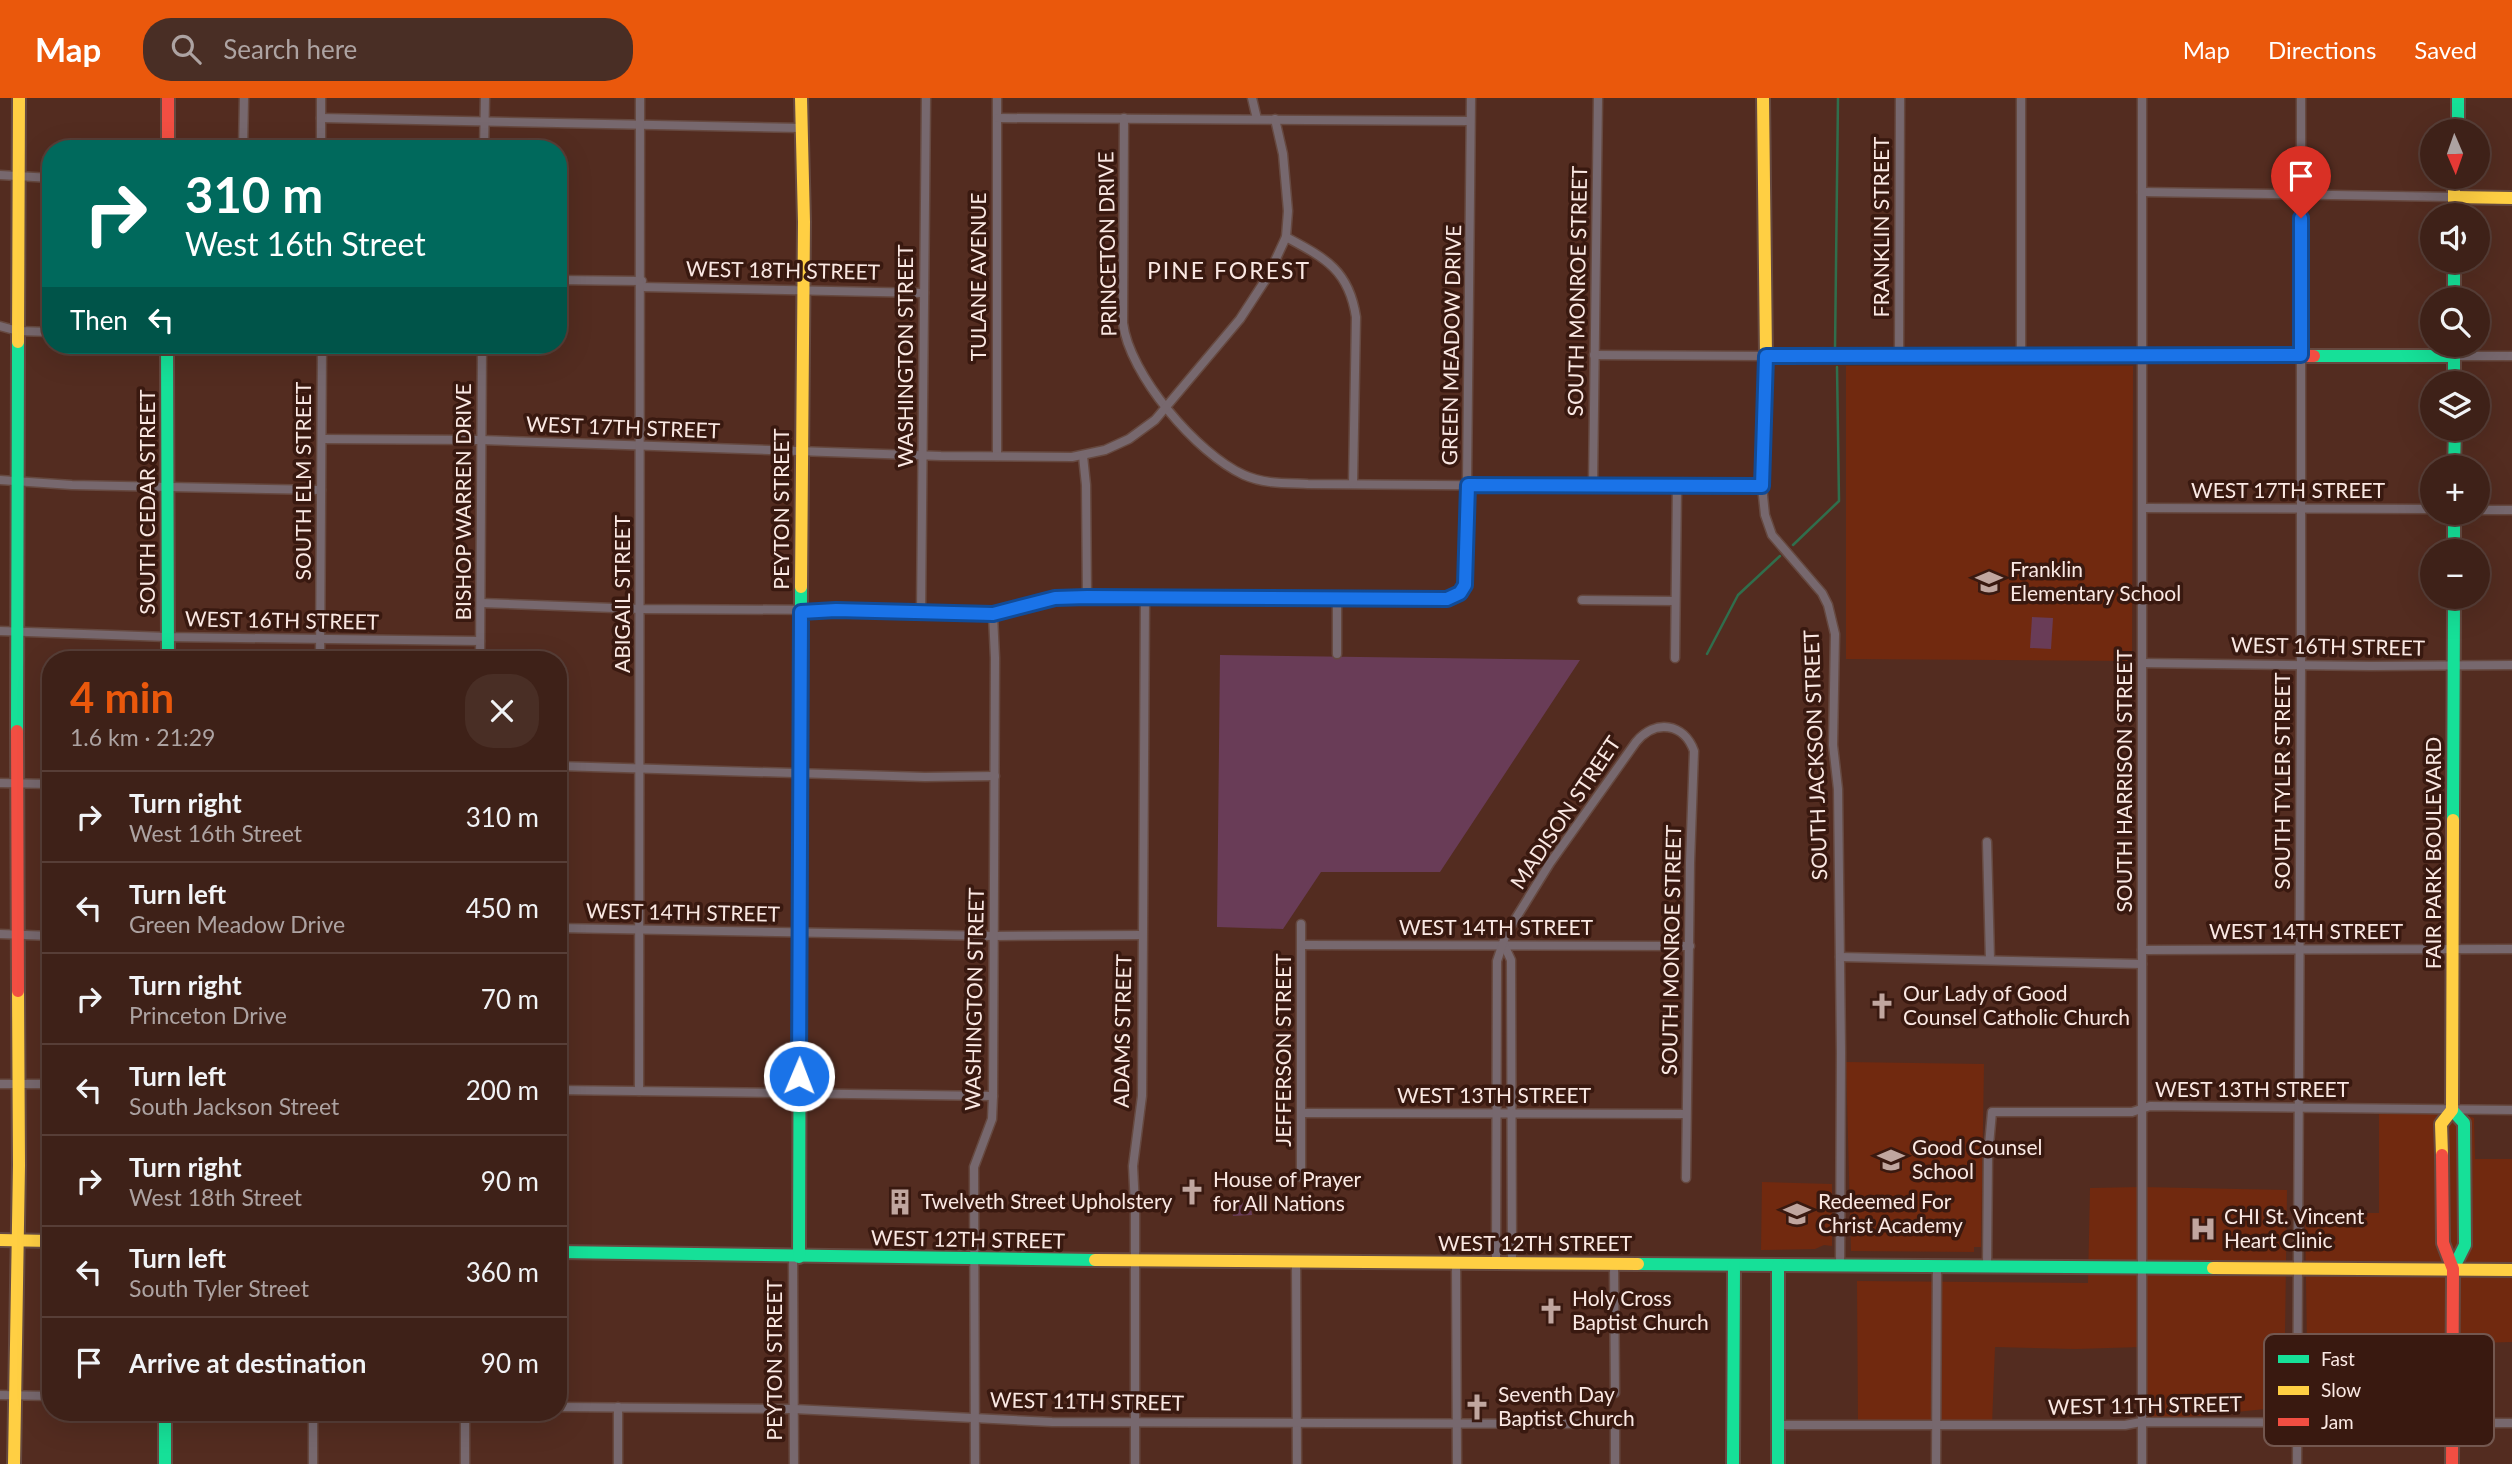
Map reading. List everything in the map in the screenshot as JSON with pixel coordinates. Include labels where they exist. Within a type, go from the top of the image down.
[{"type":"main road","points":[[14,1464],[20,935],[17,632],[19,98]]},
{"type":"main road","points":[[168,140],[169,98]]},
{"type":"main road","name":"PEYTON STREET","points":[[796,1257],[804,292],[801,98]]},
{"type":"main road","name":"SOUTH JACKSON STREET","points":[[1763,98],[1766,356]]},
{"type":"main road","points":[[2458,98],[2458,119]]},
{"type":"main road","points":[[2455,189],[2455,203]]},
{"type":"main road","points":[[2455,197],[2512,198]]},
{"type":"main road","points":[[1766,356],[2301,355],[2420,351]]},
{"type":"main road","name":"SOUTH CEDAR STREET","points":[[167,354],[168,651]]},
{"type":"main road","name":"FAIR PARK BOULEVARD","points":[[2453,1334],[2453,1269],[2443,1243],[2441,1124],[2452,1110],[2454,609]]},
{"type":"main road","name":"FAIR PARK BOULEVARD","points":[[2452,1110],[2464,1123],[2465,1245],[2453,1269]]},
{"type":"main road","points":[[0,1240],[42,1241]]},
{"type":"main road","name":"WEST 12TH STREET","points":[[567,1252],[1136,1261],[2512,1270]]},
{"type":"main road","points":[[1733,1464],[1734,1265]]},
{"type":"main road","points":[[1778,1265],[1778,1464]]},
{"type":"main road","points":[[165,1421],[165,1464]]},
{"type":"main road","name":"FAIR PARK BOULEVARD","points":[[2452,1464],[2453,1446]]},
{"type":"street","points":[[243,140],[244,98]]},
{"type":"street","points":[[321,98],[321,140]]},
{"type":"street","points":[[484,140],[485,98]]},
{"type":"street","name":"ABIGAIL STREET","points":[[639,1091],[640,98]]},
{"type":"street","name":"WASHINGTON STREET","points":[[921,614],[926,98]]},
{"type":"street","name":"TULANE AVENUE","points":[[997,98],[997,456]]},
{"type":"street","points":[[1252,98],[1257,119]]},
{"type":"street","name":"GREEN MEADOW DRIVE","points":[[1337,598],[1447,599],[1462,591],[1466,578],[1471,98]]},
{"type":"street","name":"SOUTH MONROE STREET","points":[[1593,485],[1598,98]]},
{"type":"street","name":"FRANKLIN STREET","points":[[1899,356],[1900,98]]},
{"type":"street","points":[[2021,98],[2021,356]]},
{"type":"street","name":"SOUTH HARRISON STREET","points":[[2142,1464],[2140,1266],[2143,98]]},
{"type":"street","name":"SOUTH TYLER STREET","points":[[2296,1334],[2301,950],[2301,98]]},
{"type":"street","points":[[998,117],[1469,121]]},
{"type":"street","points":[[321,118],[802,128]]},
{"type":"street","name":"PRINCETON DRIVE","points":[[1124,118],[1125,338],[1128,347],[1176,421],[1220,461],[1245,475],[1271,482],[1762,486]]},
{"type":"street","points":[[1275,119],[1287,182],[1286,237],[1334,265],[1343,276],[1353,299],[1356,317],[1353,483]]},
{"type":"street","points":[[0,175],[42,177]]},
{"type":"street","points":[[2142,192],[2455,197]]},
{"type":"street","name":"WEST 17TH STREET","points":[[322,439],[481,440],[802,451],[1083,456],[1129,439],[1155,420],[1254,299],[1286,237]]},
{"type":"street","name":"WEST 18TH STREET","points":[[567,281],[804,292],[924,293]]},
{"type":"street","points":[[0,326],[18,331],[42,332]]},
{"type":"street","name":"SOUTH ELM STREET","points":[[320,651],[322,354]]},
{"type":"street","name":"BISHOP WARREN DRIVE","points":[[480,651],[482,354]]},
{"type":"street","points":[[2490,354],[2512,356]]},
{"type":"street","points":[[1594,355],[1766,356]]},
{"type":"street","name":"SOUTH JACKSON STREET","points":[[1766,356],[1762,486],[1768,525],[1785,551],[1822,593],[1835,634],[1833,745],[1838,789],[1840,1264]]},
{"type":"street","points":[[1083,456],[1086,485],[1087,597]]},
{"type":"street","points":[[0,480],[72,485],[321,490]]},
{"type":"street","points":[[1675,658],[1677,487]]},
{"type":"street","name":"WEST 17TH STREET","points":[[2144,508],[2420,509]]},
{"type":"street","points":[[2490,510],[2512,510]]},
{"type":"street","points":[[481,603],[640,609],[993,614],[1055,598],[1337,598],[1337,654]]},
{"type":"street","name":"ADAMS STREET","points":[[1135,1464],[1136,1261],[1133,1166],[1142,1096],[1145,598]]},
{"type":"street","points":[[1582,600],[1675,601]]},
{"type":"street","name":"WASHINGTON STREET","points":[[975,1464],[974,1167],[992,1119],[993,1096],[993,614]]},
{"type":"street","name":"WEST 16TH STREET","points":[[0,631],[167,637],[480,641]]},
{"type":"street","name":"WEST 16TH STREET","points":[[2143,663],[2301,666],[2512,665]]},
{"type":"street","name":"MADISON STREET","points":[[1496,1262],[1497,961],[1506,934],[1549,863],[1644,731],[1654,728],[1677,729]]},
{"type":"street","name":"SOUTH MONROE STREET","points":[[1677,729],[1689,738],[1694,751],[1686,1178]]},
{"type":"street","points":[[567,766],[925,777],[995,776]]},
{"type":"street","points":[[0,783],[42,784]]},
{"type":"street","points":[[1987,842],[1990,960]]},
{"type":"street","name":"JEFFERSON STREET","points":[[1301,924],[1301,1177]]},
{"type":"street","name":"WEST 14TH STREET","points":[[567,928],[994,936],[1142,935]]},
{"type":"street","points":[[0,934],[42,936]]},
{"type":"street","name":"WEST 14TH STREET","points":[[1302,945],[1690,946]]},
{"type":"street","points":[[1504,945],[1511,960],[1512,1262]]},
{"type":"street","name":"WEST 14TH STREET","points":[[2142,950],[2512,949]]},
{"type":"street","points":[[1840,957],[2142,964]]},
{"type":"street","points":[[0,1084],[42,1084]]},
{"type":"street","points":[[567,1090],[993,1096]]},
{"type":"street","name":"WEST 13TH STREET","points":[[1987,1266],[1988,1156],[1992,1112],[2132,1112],[2150,1106],[2512,1110]]},
{"type":"street","name":"WEST 13TH STREET","points":[[1302,1113],[1686,1114]]},
{"type":"street","name":"PEYTON STREET","points":[[794,1464],[796,1257]]},
{"type":"street","points":[[1296,1262],[1297,1464]]},
{"type":"street","points":[[1456,1263],[1457,1464]]},
{"type":"street","points":[[1614,1264],[1615,1393]]},
{"type":"street","points":[[1936,1464],[1937,1266]]},
{"type":"street","points":[[0,1395],[42,1396]]},
{"type":"street","name":"WEST 11TH STREET","points":[[567,1407],[794,1409],[1052,1422],[1615,1424],[1615,1464]]},
{"type":"street","points":[[618,1407],[618,1464]]},
{"type":"street","points":[[313,1421],[313,1464]]},
{"type":"street","points":[[465,1421],[465,1464]]},
{"type":"street","name":"WEST 11TH STREET","points":[[1778,1425],[2124,1425],[2141,1422],[2264,1421]]},
{"type":"street","name":"WEST 11TH STREET","points":[[2494,1423],[2512,1423]]},
{"type":"street","name":"SOUTH TYLER STREET","points":[[2296,1446],[2297,1464]]},
{"type":"shaded area","name":"Franklin Elementary School","points":[[1846,366],[2133,366],[2132,661],[1846,659]]},
{"type":"shaded area","points":[[2032,617],[2053,618],[2051,649],[2030,648]]},
{"type":"shaded area","points":[[1220,655],[1580,660],[1440,872],[1321,872],[1283,929],[1217,927]]},
{"type":"shaded area","points":[[1846,1062],[1984,1064],[1981,1247],[1974,1247],[1974,1252],[1851,1251]]},
{"type":"shaded area","points":[[2376,1108],[2452,1110],[2474,1118],[2475,1159],[2512,1159],[2512,1342],[2494,1343],[2494,1334],[2307,1334],[2305,1213],[2379,1213],[2379,1115]]},
{"type":"shaded area","name":"Redeemed For Christ Academy","points":[[1762,1182],[1832,1184],[1832,1246],[1761,1250]]},
{"type":"shaded area","points":[[2090,1188],[2287,1190],[2285,1334],[2264,1334],[2264,1409],[2141,1422],[2141,1347],[1995,1347],[1992,1425],[1858,1425],[1857,1281],[2088,1283]]},
{"type":"shaded area","points":[[1236,1202],[1251,1207],[1252,1215],[1233,1216],[1231,1208]]},
{"type":"waterway","points":[[1835,349],[1838,98]]},
{"type":"waterway","points":[[1793,545],[1839,501],[1837,367]]},
{"type":"waterway","points":[[1707,654],[1738,595],[1780,556]]},
{"type":"traffic: fast","points":[[2458,98],[2458,119]]},
{"type":"traffic: fast","points":[[2454,273],[2454,287]]},
{"type":"traffic: fast","points":[[17,731],[18,342]]},
{"type":"traffic: fast","points":[[167,354],[168,651]]},
{"type":"traffic: fast","points":[[2314,356],[2420,356]]},
{"type":"traffic: fast","points":[[2454,357],[2454,371]]},
{"type":"traffic: fast","points":[[2454,455],[2455,441]]},
{"type":"traffic: fast","points":[[2454,525],[2454,539]]},
{"type":"traffic: fast","points":[[799,1257],[801,587]]},
{"type":"traffic: fast","points":[[2453,820],[2454,609]]},
{"type":"traffic: fast","points":[[2452,1110],[2464,1123],[2465,1245],[2453,1269]]},
{"type":"traffic: fast","points":[[567,1252],[1095,1260]]},
{"type":"traffic: fast","points":[[1638,1264],[2213,1268]]},
{"type":"traffic: fast","points":[[1733,1464],[1734,1265]]},
{"type":"traffic: fast","points":[[1778,1265],[1778,1464]]},
{"type":"traffic: fast","points":[[165,1421],[165,1464]]},
{"type":"traffic: slow","points":[[18,342],[19,98]]},
{"type":"traffic: slow","points":[[801,98],[804,222],[801,587]]},
{"type":"traffic: slow","points":[[1763,98],[1766,356],[1926,356]]},
{"type":"traffic: slow","points":[[2454,189],[2454,203]]},
{"type":"traffic: slow","points":[[2454,197],[2512,198]]},
{"type":"traffic: slow","points":[[2442,1155],[2441,1124],[2452,1110],[2453,820]]},
{"type":"traffic: slow","points":[[14,1464],[19,1165],[18,991]]},
{"type":"traffic: slow","points":[[0,1240],[42,1241]]},
{"type":"traffic: slow","points":[[1095,1260],[1638,1264]]},
{"type":"traffic: slow","points":[[2213,1268],[2512,1270]]},
{"type":"traffic: jam","points":[[168,98],[168,140]]},
{"type":"traffic: jam","points":[[1926,356],[2314,356]]},
{"type":"traffic: jam","points":[[17,731],[18,991]]},
{"type":"traffic: jam","points":[[2442,1155],[2443,1243],[2453,1269],[2453,1334]]},
{"type":"traffic: jam","points":[[2452,1446],[2452,1464]]},
{"type":"place","name":"Franklin Elementary School","points":[[1989,582]]},
{"type":"place","name":"Our Lady of Good Counsel Catholic Church","points":[[1882,1006]]},
{"type":"place","name":"Good Counsel School","points":[[1891,1160]]},
{"type":"place","name":"House of Prayer for All Nations","points":[[1192,1192]]},
{"type":"place","name":"Twelveth Street Upholstery","points":[[900,1202]]},
{"type":"place","name":"Redeemed For Christ Academy","points":[[1797,1214]]},
{"type":"place","name":"CHI St. Vincent Heart Clinic","points":[[2203,1229]]},
{"type":"place","name":"Holy Cross Baptist Church","points":[[1551,1311]]},
{"type":"place","name":"Seventh Day Baptist Church","points":[[1477,1407]]},
{"type":"district","name":"PINE FOREST","points":[[1229,271]]},
{"type":"route","points":[[799,1076],[801,612],[836,610],[976,615],[993,614],[1055,598],[1087,597],[1447,599],[1460,593],[1465,585],[1468,485],[1762,486],[1766,356],[2301,355],[2301,218]]}]
